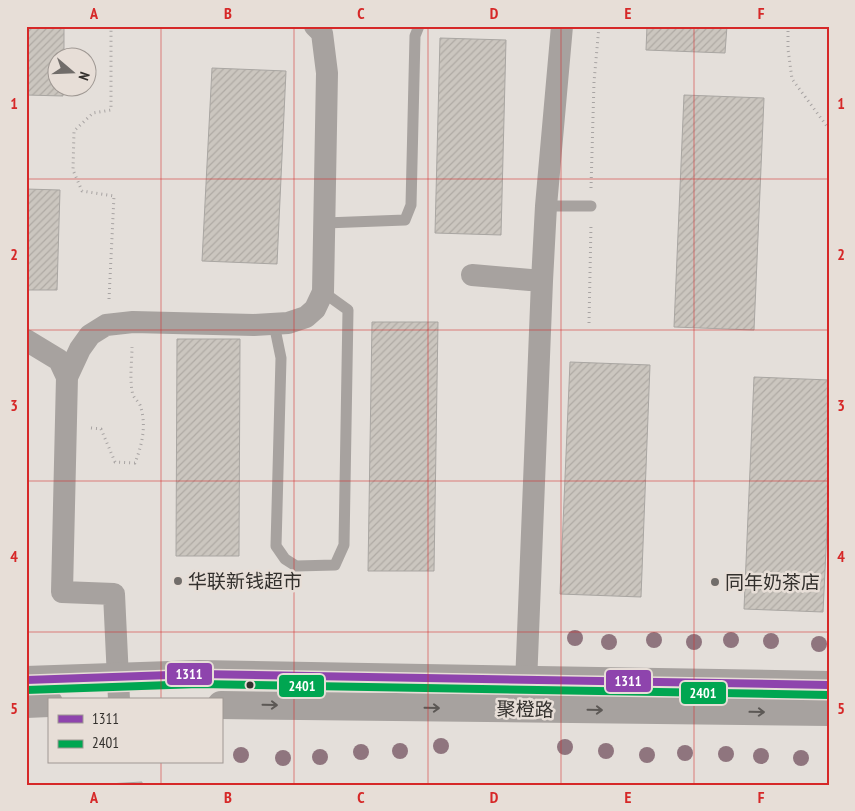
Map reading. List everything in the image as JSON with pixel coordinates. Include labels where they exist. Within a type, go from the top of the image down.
[{"type":"street","points":[[118,688],[114,594],[62,592],[67,377],[80,349],[90,336],[106,325],[133,322],[254,325],[288,323],[306,317],[315,309],[324,292],[327,72],[322,33],[315,26]]},
{"type":"street","points":[[525,709],[546,206],[562,26]]},
{"type":"street","points":[[472,275],[542,281]]},
{"type":"street","points":[[26,340],[58,360],[67,377]]},
{"type":"street","name":"聚橙路","points":[[26,680],[118,688],[199,674],[829,685]]},
{"type":"street","points":[[26,704],[48,703]]},
{"type":"street","name":"聚橙路","points":[[222,704],[829,712]]},
{"type":"lane","points":[[325,223],[405,220],[411,205],[415,36],[419,26]]},
{"type":"lane","points":[[546,206],[591,206]]},
{"type":"lane","points":[[274,324],[281,358],[276,546],[285,559],[296,566],[335,565],[344,545],[348,310],[324,292]]},
{"type":"path","points":[[66,427],[101,429],[115,462],[135,463],[141,447],[144,427],[140,404],[134,396],[131,375],[133,315],[108,298],[114,196],[82,192],[73,170],[74,131],[93,113],[112,110],[111,26]]},
{"type":"path","points":[[589,323],[594,82],[599,26]]},
{"type":"path","points":[[788,26],[788,49],[792,79],[829,128]]},
{"type":"building","points":[[26,26],[64,26],[64,48],[48,48],[48,96],[26,95]]},
{"type":"building","points":[[647,26],[727,26],[725,53],[646,50]]},
{"type":"building","points":[[440,38],[506,40],[501,235],[435,233]]},
{"type":"building","points":[[212,68],[286,71],[277,264],[202,261]]},
{"type":"building","points":[[684,95],[764,98],[754,330],[674,327]]},
{"type":"building","points":[[26,189],[60,190],[57,290],[26,290]]},
{"type":"building","points":[[372,322],[438,322],[434,571],[368,571]]},
{"type":"building","points":[[177,339],[240,339],[239,556],[176,556]]},
{"type":"building","points":[[570,362],[650,365],[641,597],[560,594]]},
{"type":"building","points":[[754,377],[829,380],[829,488],[823,612],[744,609]]},
{"type":"building","points":[[142,782],[142,785],[91,785]]},
{"type":"transit line","name":"1311","points":[[26,680],[199,674],[829,685]]},
{"type":"transit line","name":"2401","points":[[26,690],[199,684],[829,695]]},
{"type":"place","name":"华联新钱超市","points":[[178,581]]},
{"type":"place","name":"同年奶茶店","points":[[715,582]]}]
